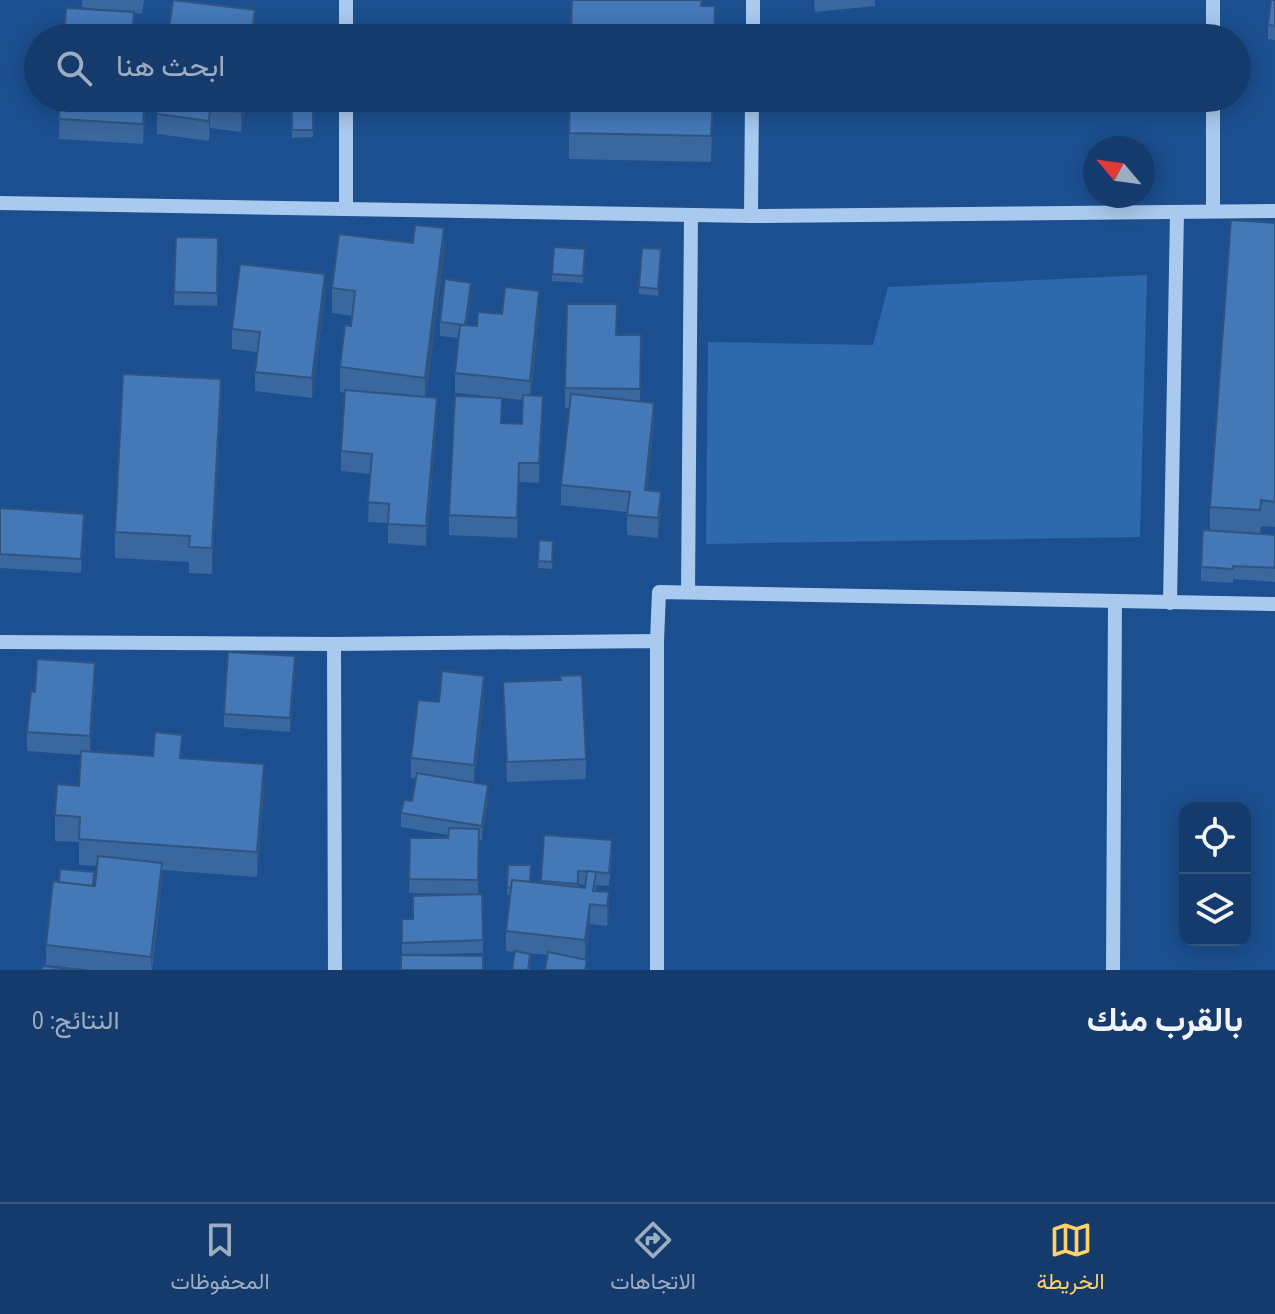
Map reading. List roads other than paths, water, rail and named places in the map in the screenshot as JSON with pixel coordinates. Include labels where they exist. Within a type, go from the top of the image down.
[{"type":"street","points":[[346,0],[346,24]]},
{"type":"street","points":[[753,0],[753,24]]},
{"type":"street","points":[[1213,0],[1213,24]]},
{"type":"street","points":[[346,112],[346,209]]},
{"type":"street","points":[[751,216],[752,112]]},
{"type":"street","points":[[1213,112],[1213,211]]},
{"type":"street","points":[[0,203],[751,216],[1275,211]]},
{"type":"street","points":[[1170,603],[1177,212]]},
{"type":"street","points":[[688,592],[691,215]]},
{"type":"street","points":[[657,970],[659,592],[1275,604]]},
{"type":"street","points":[[1113,970],[1115,602]]},
{"type":"street","points":[[0,642],[334,644],[657,641]]},
{"type":"street","points":[[334,644],[335,970]]}]
